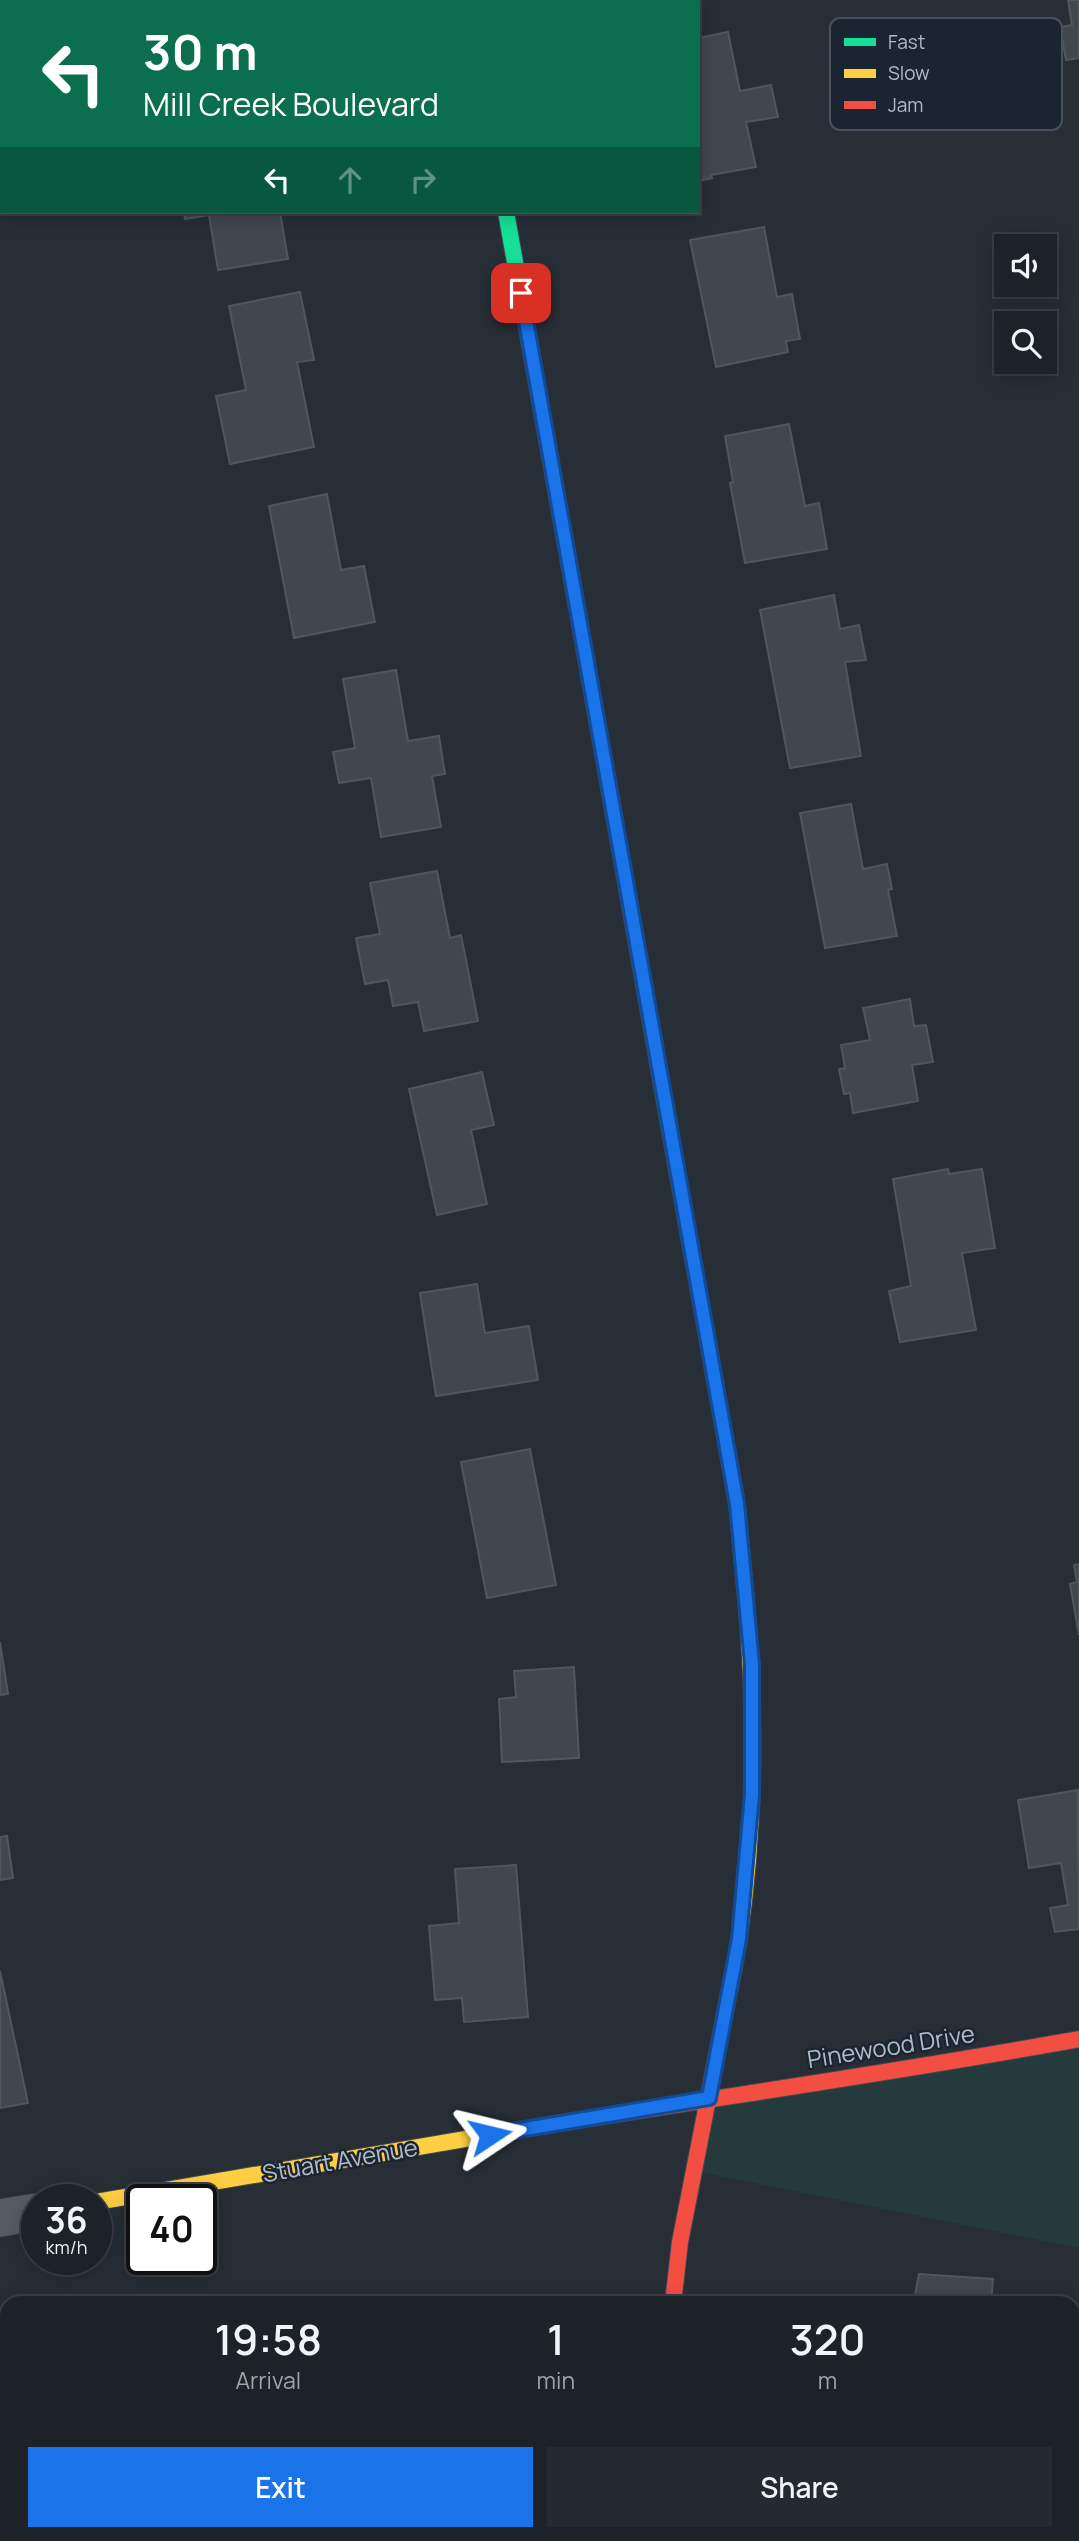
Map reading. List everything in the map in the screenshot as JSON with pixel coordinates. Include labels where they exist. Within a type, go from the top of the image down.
[{"type":"street","points":[[506,214],[737,1504],[752,1664],[752,1795],[739,1939],[680,2242],[674,2296]]},
{"type":"street","name":"Pinewood Drive","points":[[709,2098],[969,2059],[1079,2039]]},
{"type":"street","name":"Stuart Avenue","points":[[112,2199],[709,2098]]},
{"type":"street","points":[[0,2218],[21,2215]]},
{"type":"green space","points":[[1079,2039],[1079,2248],[694,2171],[709,2098]]},
{"type":"building","points":[[1068,0],[1079,0],[1079,58],[1066,60],[1062,27],[1072,25]]},
{"type":"building","points":[[728,32],[740,91],[771,85],[778,117],[746,122],[756,167],[711,175],[712,178],[700,181],[700,38]]},
{"type":"building","points":[[184,214],[280,214],[288,259],[218,270],[209,215],[185,219]]},
{"type":"building","points":[[764,227],[777,297],[792,294],[800,339],[786,341],[788,352],[716,367],[690,240]]},
{"type":"building","points":[[300,292],[314,360],[297,362],[314,447],[230,464],[216,396],[246,390],[229,306]]},
{"type":"building","points":[[789,424],[805,506],[819,503],[827,549],[745,563],[730,483],[733,482],[725,436]]},
{"type":"building","points":[[327,494],[341,570],[364,566],[375,622],[294,638],[269,506]]},
{"type":"building","points":[[834,595],[840,629],[859,625],[866,660],[845,662],[861,756],[790,768],[760,610]]},
{"type":"building","points":[[396,670],[408,741],[439,736],[445,774],[432,776],[441,827],[381,837],[371,778],[339,783],[333,752],[355,748],[343,679]]},
{"type":"building","points":[[851,804],[863,869],[887,864],[892,889],[888,890],[897,936],[825,948],[800,813]]},
{"type":"building","points":[[437,871],[450,938],[461,935],[478,1021],[424,1031],[418,1002],[393,1006],[388,980],[365,984],[356,938],[380,934],[370,883]]},
{"type":"building","points":[[910,999],[914,1026],[926,1025],[933,1062],[912,1065],[918,1101],[853,1113],[850,1093],[844,1094],[839,1069],[845,1068],[841,1045],[870,1040],[863,1008]]},
{"type":"building","points":[[482,1072],[494,1125],[471,1130],[487,1204],[437,1215],[409,1089]]},
{"type":"building","points":[[948,1169],[949,1174],[982,1169],[995,1248],[962,1253],[976,1330],[900,1342],[889,1291],[911,1286],[893,1179]]},
{"type":"building","points":[[477,1284],[485,1333],[529,1326],[538,1380],[436,1396],[420,1293]]},
{"type":"building","points":[[530,1449],[556,1585],[487,1598],[461,1462]]},
{"type":"building","points":[[1079,1564],[1079,1635],[1070,1584],[1077,1582],[1074,1565]]},
{"type":"building","points":[[0,1642],[8,1694],[0,1695]]},
{"type":"building","points":[[574,1667],[579,1758],[502,1762],[499,1699],[516,1697],[514,1671]]},
{"type":"building","points":[[1078,1790],[1079,1929],[1055,1932],[1050,1908],[1068,1905],[1061,1863],[1029,1868],[1018,1800]]},
{"type":"building","points":[[7,1836],[13,1878],[0,1880],[0,1837]]},
{"type":"building","points":[[516,1865],[528,2017],[464,2022],[462,1998],[435,2000],[429,1926],[459,1923],[455,1869]]},
{"type":"building","points":[[0,1971],[28,2103],[0,2108]]},
{"type":"building","points":[[919,2274],[993,2279],[992,2296],[915,2296]]},
{"type":"traffic: fast","points":[[506,214],[577,608]]},
{"type":"traffic: fast","points":[[671,1137],[737,1504],[745,1588]]},
{"type":"traffic: slow","points":[[577,608],[671,1137]]},
{"type":"traffic: slow","points":[[723,2023],[739,1939],[749,1852],[752,1719],[745,1588]]},
{"type":"traffic: slow","points":[[112,2199],[518,2130]]},
{"type":"traffic: jam","points":[[674,2296],[680,2242],[723,2023]]},
{"type":"traffic: jam","points":[[518,2130],[1079,2039]]},
{"type":"route","points":[[490,2135],[709,2098],[739,1939],[752,1795],[752,1664],[737,1504],[521,293]]}]
